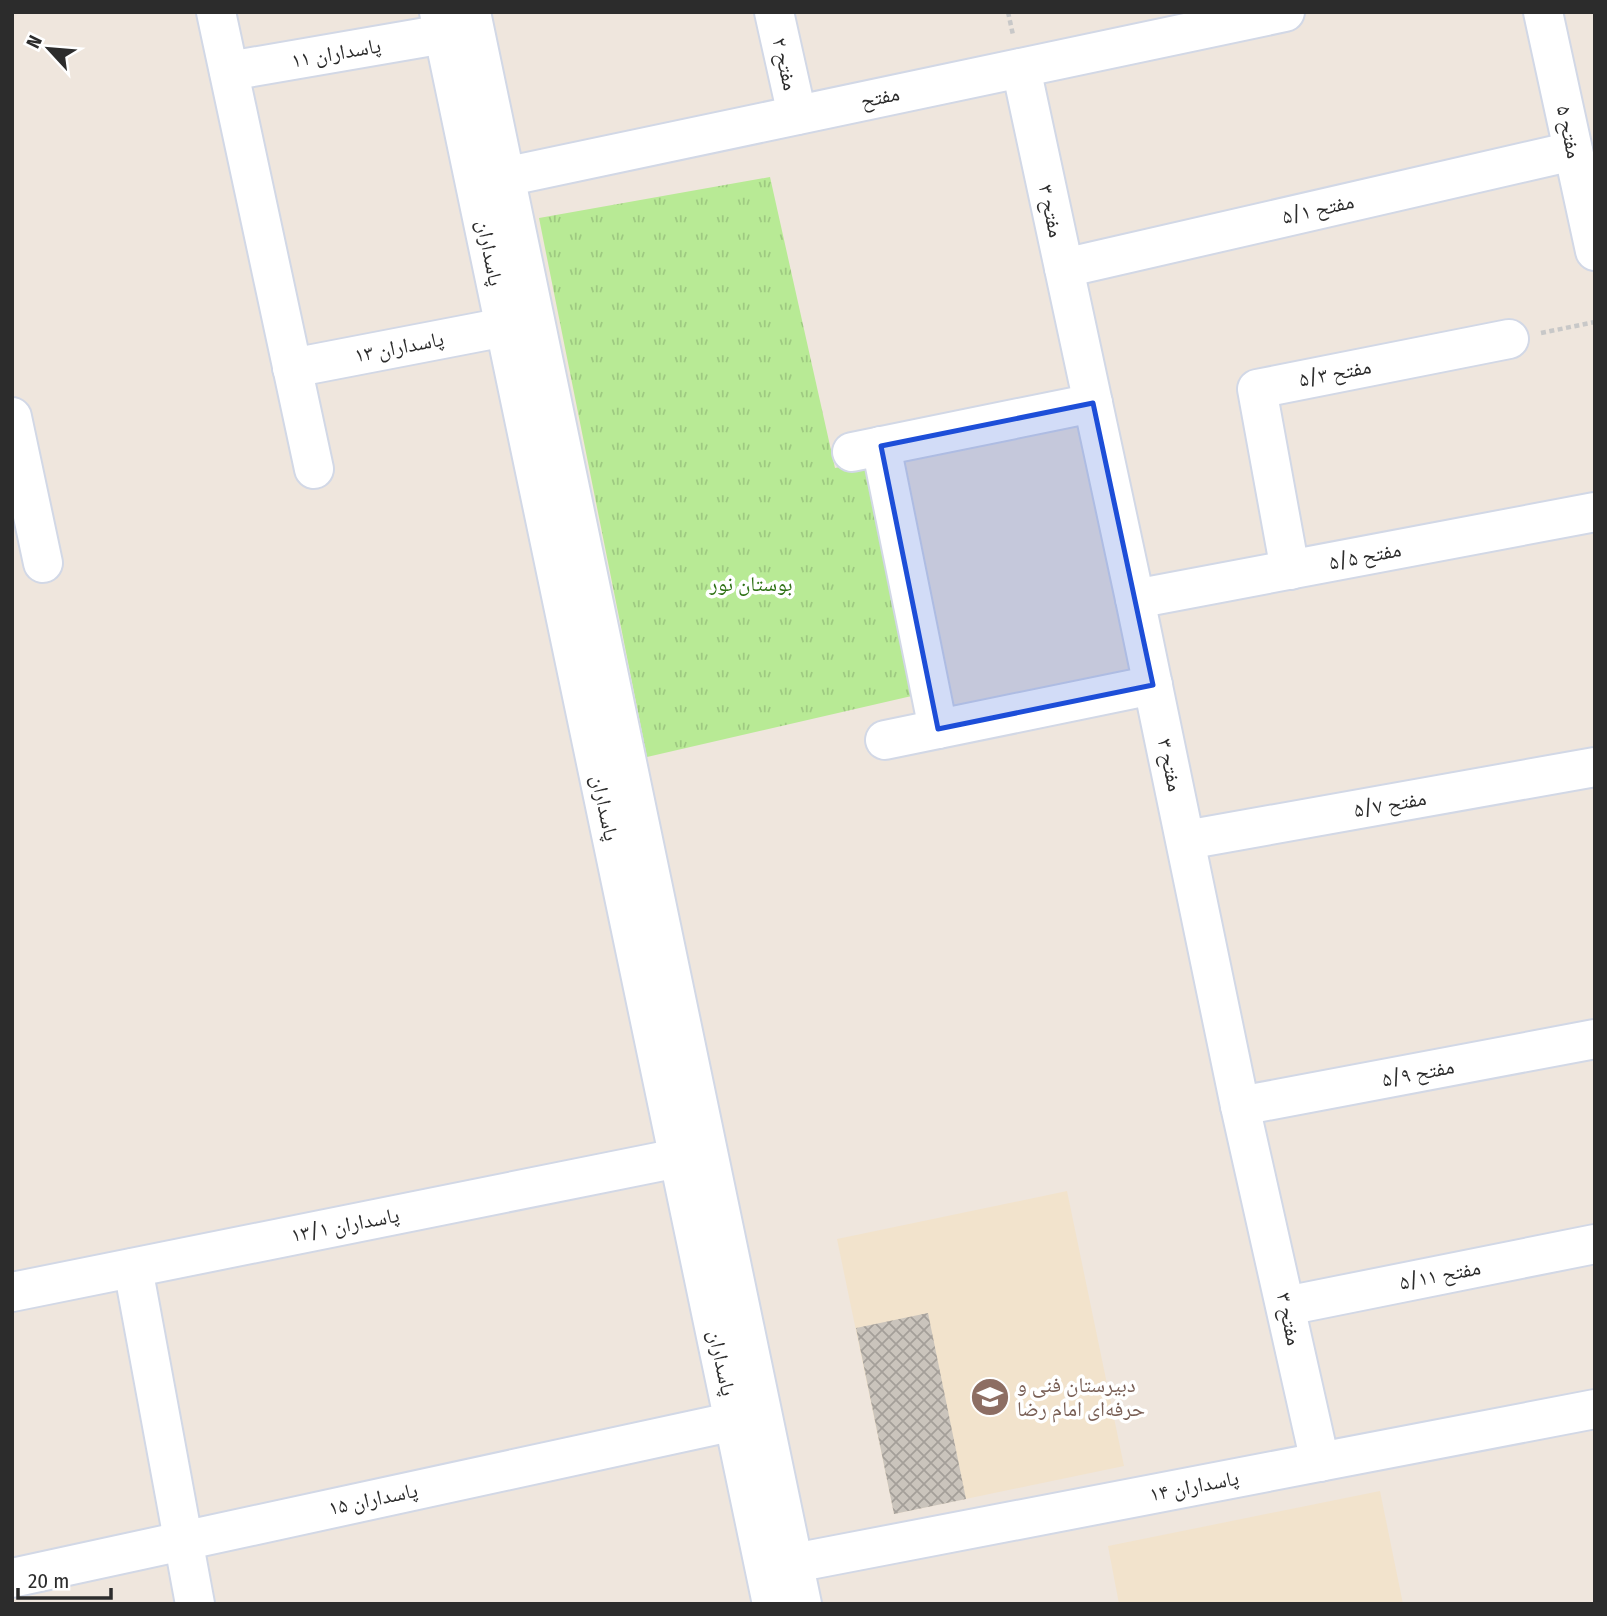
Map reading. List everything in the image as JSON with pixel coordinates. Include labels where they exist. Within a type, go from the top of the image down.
[{"type":"street","points":[[216,12],[314,469]]},
{"type":"street","name":"مفتح ۲","points":[[774,12],[797,115]]},
{"type":"street","name":"مفتح","points":[[490,180],[1285,12]]},
{"type":"street","name":"مفتح ۵","points":[[1544,12],[1595,251]]},
{"type":"street","name":"پاسداران ۱۱","points":[[229,71],[451,20]]},
{"type":"street","name":"پاسداران","points":[[451,20],[490,180],[802,1604]]},
{"type":"street","name":"مفتح ۳","points":[[1021,68],[1241,1107],[1320,1462]]},
{"type":"street","name":"مفتح ۵/۱","points":[[1064,268],[1573,150]]},
{"type":"street","name":"پاسداران","points":[[490,180],[505,327],[772,1604]]},
{"type":"street","name":"پاسداران ۱۳","points":[[292,368],[505,327]]},
{"type":"street","name":"مفتح ۵/۳","points":[[1290,570],[1256,388],[1509,339]]},
{"type":"street","points":[[938,729],[866,449],[1093,403]]},
{"type":"street","points":[[12,417],[43,563]]},
{"type":"street","name":"مفتح ۵/۵","points":[[1135,599],[1595,512]]},
{"type":"street","points":[[885,740],[1153,685]]},
{"type":"street","name":"مفتح ۵/۷","points":[[1186,840],[1595,767]]},
{"type":"street","name":"مفتح ۵/۹","points":[[1241,1107],[1595,1039]]},
{"type":"street","name":"پاسداران ۱۳/۱","points":[[12,1292],[678,1158]]},
{"type":"street","name":"مفتح ۵/۱۱","points":[[1286,1306],[1595,1244]]},
{"type":"street","points":[[133,1268],[195,1604]]},
{"type":"street","name":"پاسداران ۱۴","points":[[794,1563],[1595,1409]]},
{"type":"street","name":"پاسداران ۱۵","points":[[12,1578],[735,1421]]},
{"type":"path","points":[[1509,339],[1595,322]]},
{"type":"highlighted area","points":[[1093,403],[1153,685],[938,729],[881,446]]},
{"type":"shaded area","name":"دبیرستان فنی و حرفه‌ای امام رضا","points":[[1067,1191],[1124,1466],[894,1514],[837,1239]]},
{"type":"shaded area","points":[[1380,1491],[1403,1604],[1119,1604],[1108,1546]]},
{"type":"green space","name":"بوستان نور","points":[[770,177],[835,468],[864,462],[916,695],[647,757],[539,218]]},
{"type":"building","points":[[928,1313],[966,1499],[894,1514],[856,1328]]},
{"type":"place","name":"دبیرستان فنی و حرفه‌ای امام رضا","points":[[990,1397]]}]
